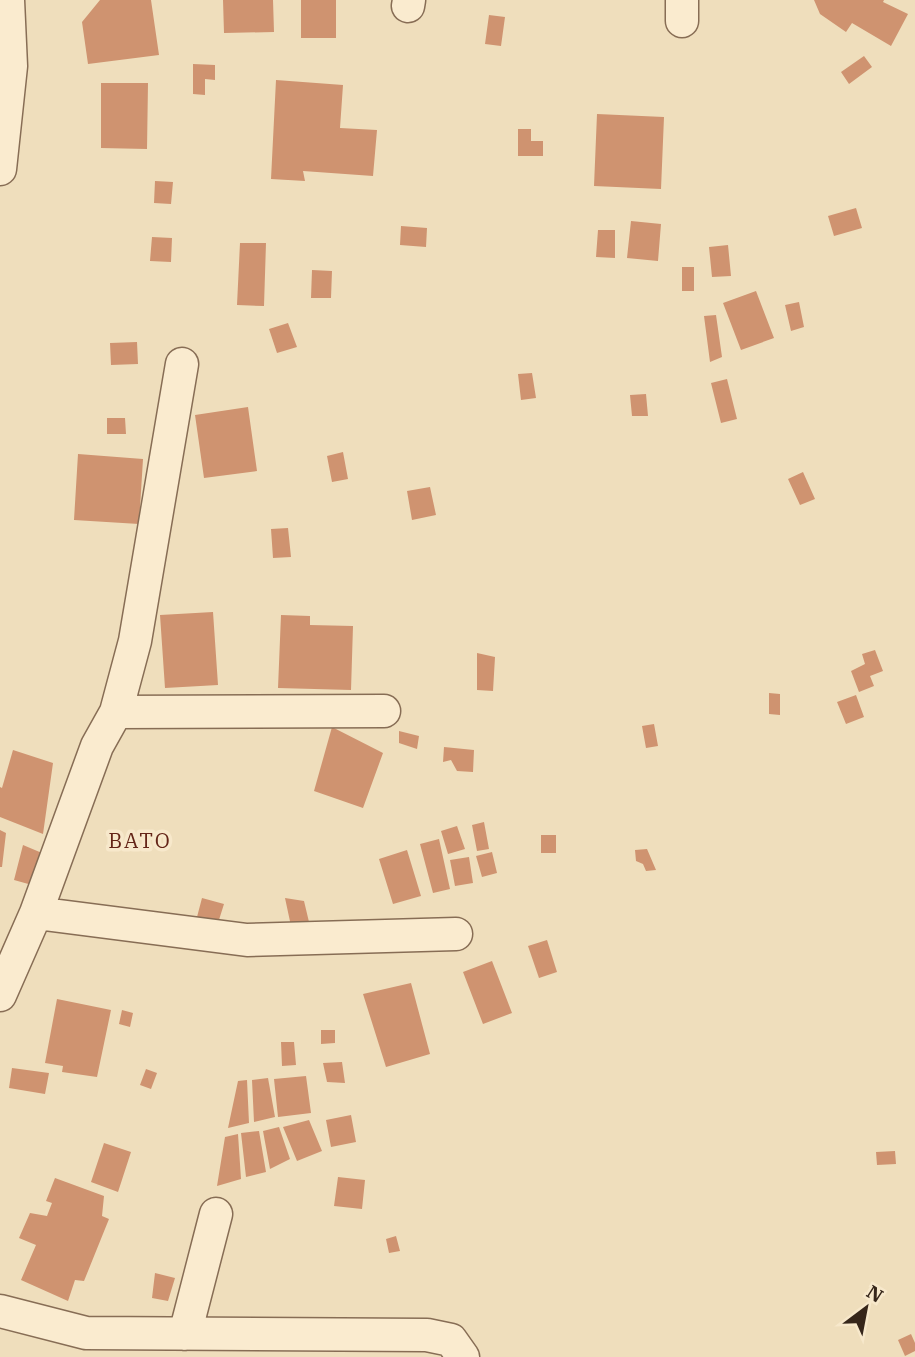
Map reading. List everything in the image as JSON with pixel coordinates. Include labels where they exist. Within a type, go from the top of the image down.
[{"type":"street","points":[[0,169],[11,66],[8,0]]},
{"type":"street","points":[[0,995],[36,914],[97,746],[116,712],[135,641],[182,364]]},
{"type":"street","points":[[116,712],[384,712]]},
{"type":"street","points":[[36,914],[247,940],[456,934]]},
{"type":"street","points":[[185,1334],[216,1214]]},
{"type":"street","points":[[0,1311],[86,1333],[427,1335],[451,1340],[463,1357]]},
{"type":"building","points":[[100,0],[151,0],[159,55],[88,64],[82,22]]},
{"type":"building","points":[[223,0],[273,0],[274,32],[224,33]]},
{"type":"building","points":[[301,0],[336,0],[336,38],[301,38]]},
{"type":"building","points":[[814,0],[884,0],[883,2],[908,14],[891,46],[852,23],[846,32],[820,14]]},
{"type":"building","points":[[489,15],[505,17],[501,46],[485,44]]},
{"type":"building","points":[[864,56],[872,67],[849,84],[841,72]]},
{"type":"building","points":[[193,64],[215,65],[215,80],[205,79],[205,95],[193,94]]},
{"type":"building","points":[[276,80],[343,85],[340,128],[377,130],[373,176],[303,171],[305,181],[271,179]]},
{"type":"building","points":[[101,83],[148,83],[147,149],[101,148]]},
{"type":"building","points":[[597,114],[664,117],[661,189],[594,186]]},
{"type":"building","points":[[518,129],[531,129],[531,141],[543,141],[543,156],[518,156]]},
{"type":"building","points":[[155,181],[173,182],[171,204],[154,203]]},
{"type":"building","points":[[856,208],[862,228],[834,236],[828,216]]},
{"type":"building","points":[[631,221],[661,224],[658,261],[627,258]]},
{"type":"building","points":[[401,226],[427,228],[426,247],[400,245]]},
{"type":"building","points":[[598,230],[615,230],[615,258],[596,257]]},
{"type":"building","points":[[152,237],[172,238],[171,262],[150,261]]},
{"type":"building","points":[[240,243],[266,243],[264,306],[237,305]]},
{"type":"building","points":[[728,245],[731,276],[712,277],[709,247]]},
{"type":"building","points":[[682,267],[694,267],[694,291],[682,291]]},
{"type":"building","points":[[312,270],[332,271],[331,298],[311,298]]},
{"type":"building","points":[[756,291],[774,338],[741,350],[723,303]]},
{"type":"building","points":[[799,302],[804,327],[791,331],[785,305]]},
{"type":"building","points":[[716,315],[722,357],[710,362],[704,316]]},
{"type":"building","points":[[288,323],[297,347],[277,353],[269,329]]},
{"type":"building","points":[[137,342],[138,364],[111,365],[110,343]]},
{"type":"building","points":[[532,373],[536,398],[521,400],[518,374]]},
{"type":"building","points":[[727,379],[737,419],[721,423],[711,383]]},
{"type":"building","points":[[646,394],[648,416],[632,416],[630,395]]},
{"type":"building","points":[[248,407],[257,471],[204,478],[195,415]]},
{"type":"building","points":[[107,418],[125,418],[126,434],[107,434]]},
{"type":"building","points":[[343,452],[348,479],[332,482],[327,456]]},
{"type":"building","points":[[78,454],[143,459],[139,524],[74,520]]},
{"type":"building","points":[[803,472],[815,499],[800,505],[788,479]]},
{"type":"building","points":[[430,487],[436,515],[412,520],[407,491]]},
{"type":"building","points":[[288,528],[291,557],[273,558],[271,529]]},
{"type":"building","points":[[213,612],[218,685],[165,688],[160,615]]},
{"type":"building","points":[[281,615],[310,616],[310,625],[353,626],[351,690],[278,688]]},
{"type":"building","points":[[875,650],[883,671],[870,676],[874,686],[859,692],[851,671],[865,664],[862,654]]},
{"type":"building","points":[[477,653],[495,657],[493,691],[477,690]]},
{"type":"building","points":[[769,693],[780,694],[780,715],[769,714]]},
{"type":"building","points":[[856,695],[864,717],[846,724],[837,702]]},
{"type":"building","points":[[654,724],[658,746],[646,748],[642,726]]},
{"type":"building","points":[[332,727],[383,753],[363,808],[314,791]]},
{"type":"building","points":[[399,731],[419,736],[417,749],[399,743]]},
{"type":"building","points":[[444,747],[474,750],[473,772],[457,771],[451,760],[443,762]]},
{"type":"building","points":[[13,750],[53,763],[43,834],[0,817],[0,787],[2,788]]},
{"type":"building","points":[[484,822],[489,849],[477,851],[472,825]]},
{"type":"building","points":[[457,826],[465,849],[448,854],[441,831]]},
{"type":"building","points":[[0,830],[6,833],[2,867],[0,867]]},
{"type":"building","points":[[541,835],[556,835],[556,853],[541,853]]},
{"type":"building","points":[[439,839],[450,889],[433,893],[420,844]]},
{"type":"building","points":[[23,845],[42,853],[32,885],[14,880]]},
{"type":"building","points":[[647,849],[656,870],[646,871],[643,864],[636,861],[635,850]]},
{"type":"building","points":[[407,850],[421,896],[393,904],[379,859]]},
{"type":"building","points":[[492,852],[497,873],[482,877],[476,856]]},
{"type":"building","points":[[469,857],[473,883],[455,886],[450,860]]},
{"type":"building","points":[[202,898],[224,904],[218,923],[197,917]]},
{"type":"building","points":[[285,898],[304,901],[309,922],[291,926]]},
{"type":"building","points":[[547,940],[557,972],[539,978],[528,946]]},
{"type":"building","points":[[492,961],[512,1013],[483,1024],[463,972]]},
{"type":"building","points":[[411,983],[430,1054],[386,1067],[363,994]]},
{"type":"building","points":[[57,999],[111,1010],[97,1077],[62,1072],[63,1066],[45,1063]]},
{"type":"building","points":[[122,1010],[133,1013],[130,1027],[119,1024]]},
{"type":"building","points":[[321,1030],[335,1030],[335,1043],[321,1044]]},
{"type":"building","points":[[281,1042],[294,1042],[296,1065],[282,1066]]},
{"type":"building","points":[[342,1062],[345,1083],[327,1082],[323,1063]]},
{"type":"building","points":[[12,1068],[49,1073],[45,1094],[9,1088]]},
{"type":"building","points":[[146,1069],[157,1073],[151,1089],[140,1085]]},
{"type":"building","points":[[306,1076],[311,1113],[278,1117],[274,1079]]},
{"type":"building","points":[[268,1078],[275,1117],[254,1122],[252,1080]]},
{"type":"building","points":[[247,1080],[249,1123],[228,1128],[238,1081]]},
{"type":"building","points":[[351,1115],[356,1142],[331,1147],[326,1120]]},
{"type":"building","points":[[309,1120],[322,1151],[297,1161],[283,1127]]},
{"type":"building","points":[[279,1127],[290,1159],[270,1169],[263,1131]]},
{"type":"building","points":[[259,1131],[266,1172],[246,1177],[241,1133]]},
{"type":"building","points":[[238,1134],[241,1179],[217,1186],[225,1137]]},
{"type":"building","points":[[104,1143],[131,1152],[118,1192],[91,1182]]},
{"type":"building","points":[[895,1151],[896,1164],[877,1165],[876,1152]]},
{"type":"building","points":[[338,1177],[365,1180],[362,1209],[334,1206]]},
{"type":"building","points":[[55,1178],[104,1196],[102,1216],[109,1219],[84,1281],[75,1280],[68,1301],[21,1280],[36,1245],[19,1238],[30,1213],[47,1216],[52,1203],[46,1201]]},
{"type":"building","points":[[396,1236],[400,1251],[389,1253],[386,1239]]},
{"type":"building","points":[[155,1273],[175,1278],[168,1301],[152,1298]]},
{"type":"building","points":[[911,1334],[915,1351],[905,1356],[898,1340]]},
{"type":"district","name":"BATO","points":[[140,840]]}]
